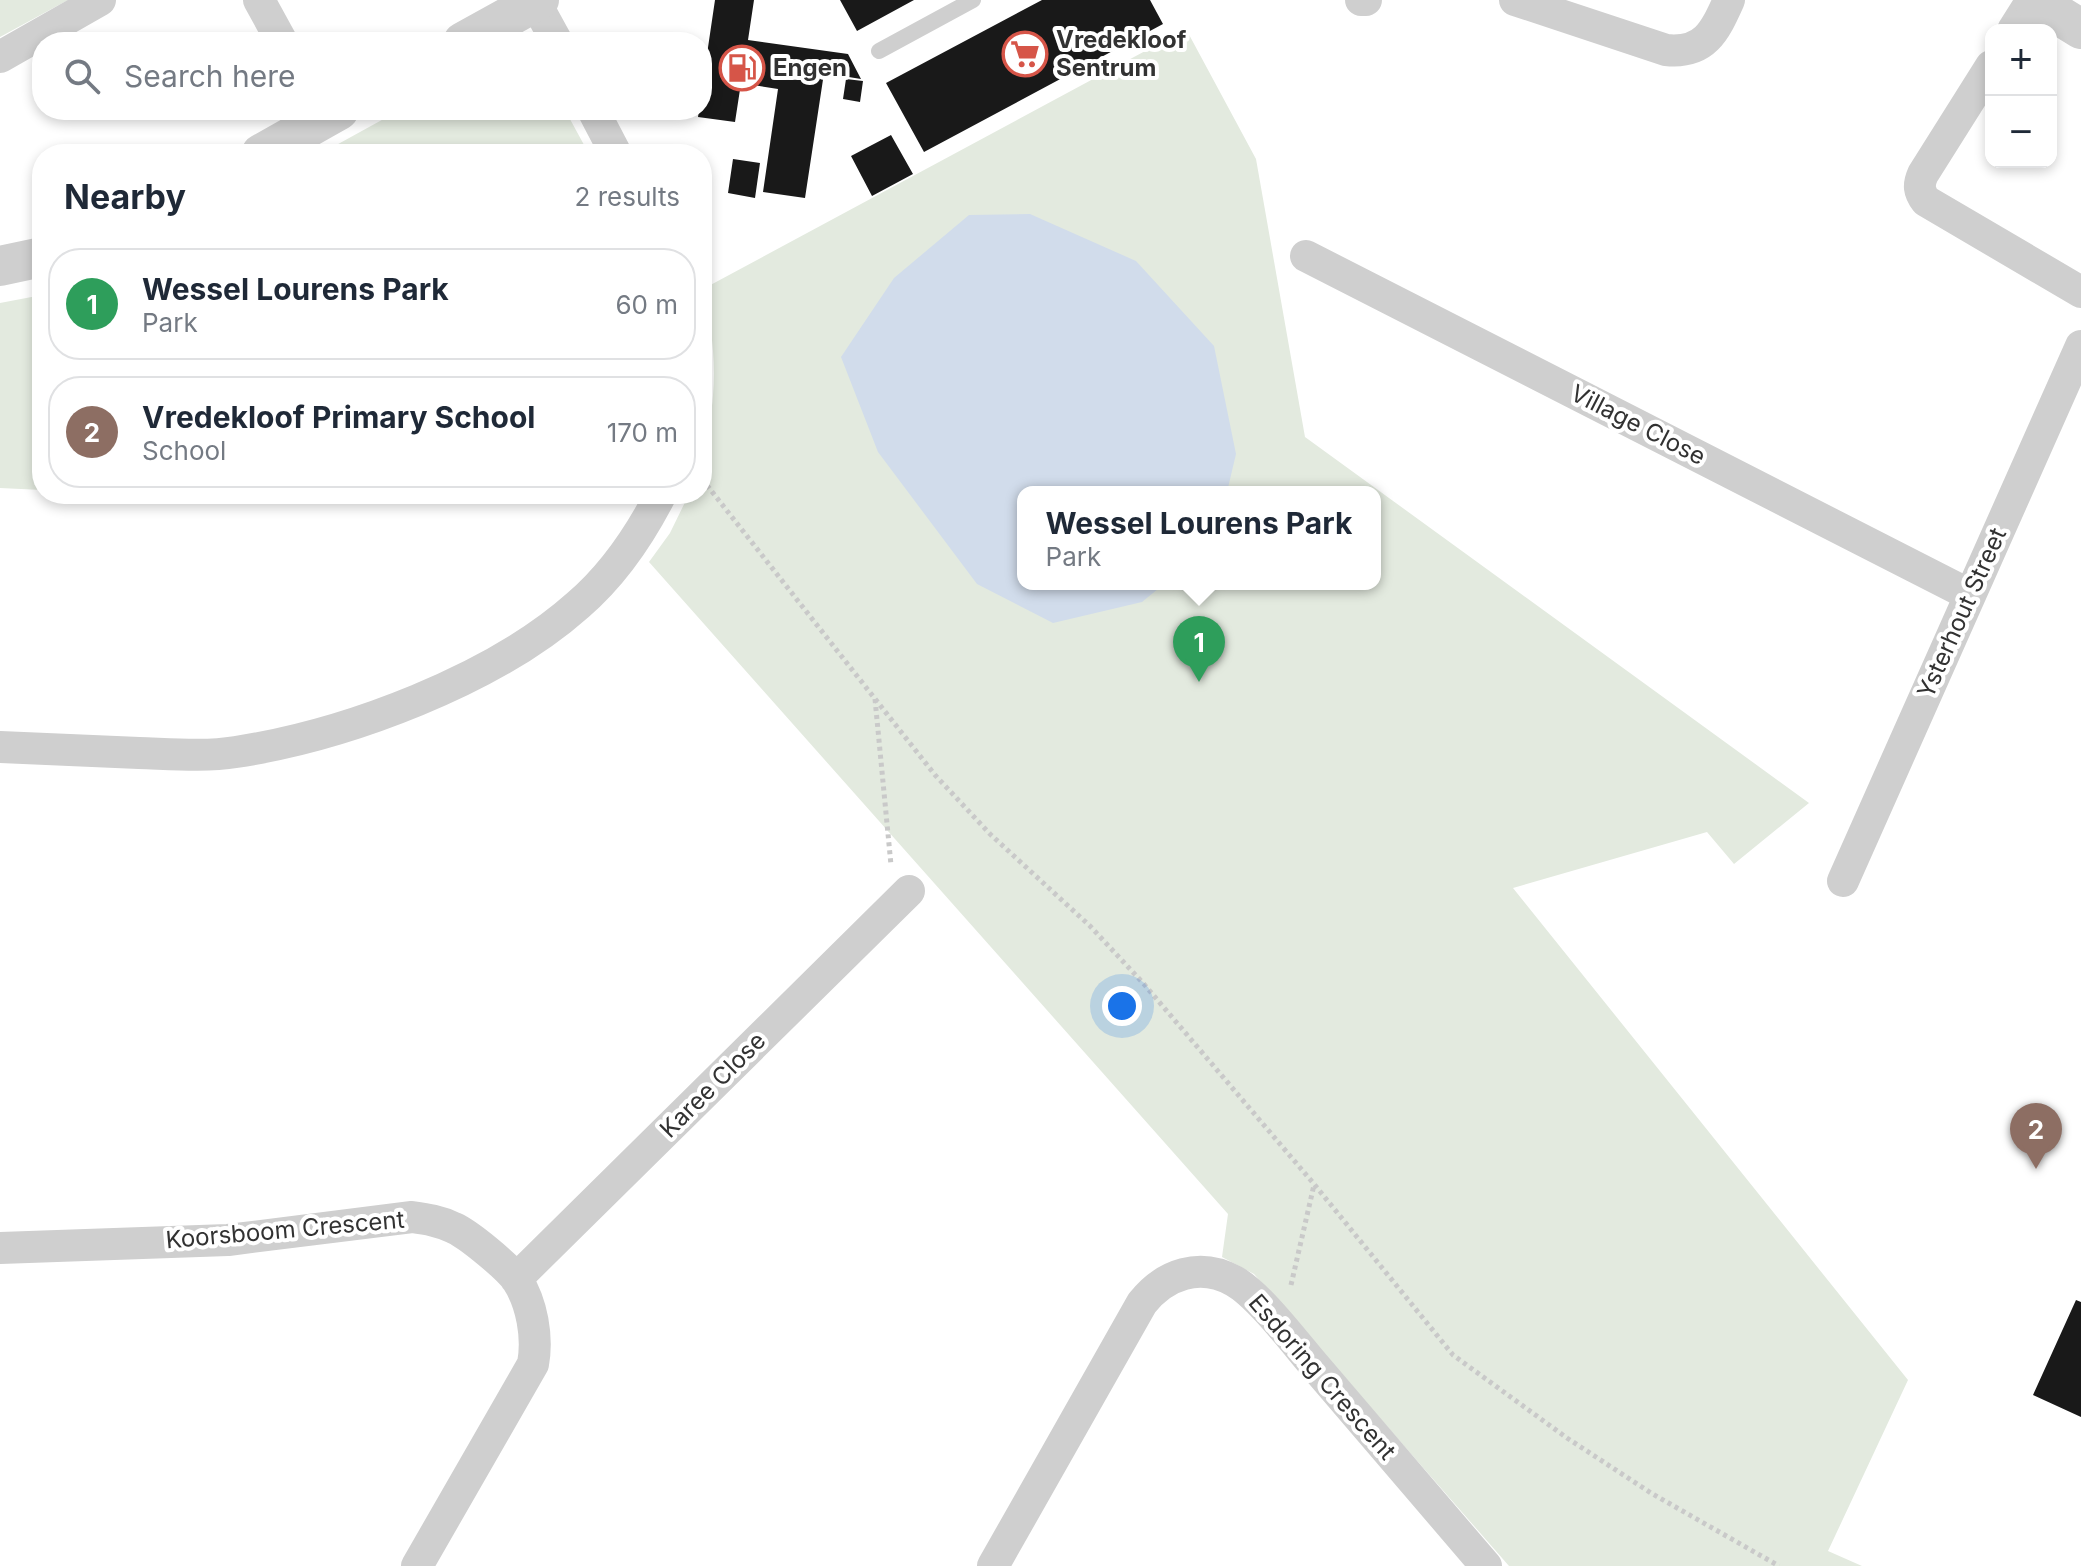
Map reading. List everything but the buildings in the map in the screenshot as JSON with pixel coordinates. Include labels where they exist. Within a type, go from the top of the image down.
[{"type":"street","points":[[44,32],[100,0]]},
{"type":"street","points":[[259,0],[277,32]]},
{"type":"street","points":[[1515,0],[1679,52],[1702,43],[1712,35],[1729,0]]},
{"type":"street","points":[[2017,24],[2033,0],[2081,29]]},
{"type":"street","points":[[481,32],[536,1],[552,32]]},
{"type":"street","points":[[0,57],[32,39]]},
{"type":"street","points":[[1985,76],[1923,174],[1919,187],[1921,194],[1934,206],[2081,292]]},
{"type":"street","points":[[277,144],[316,120]]},
{"type":"street","points":[[598,120],[611,144]]},
{"type":"street","name":"Village Close","points":[[1306,256],[1970,595]]},
{"type":"street","points":[[0,266],[32,259]]},
{"type":"street","name":"Ysterhout Street","points":[[1843,881],[2081,346]]},
{"type":"street","points":[[0,747],[182,754],[234,752],[337,730],[433,692],[529,643],[579,605],[623,557],[655,504]]},
{"type":"street","name":"Karee Close","points":[[516,1279],[902,898]]},
{"type":"street","name":"Koorsboom Crescent","points":[[0,1248],[228,1240],[412,1217],[436,1220],[456,1228],[477,1243],[516,1279],[532,1317],[536,1348],[533,1364],[417,1566]]},
{"type":"street","name":"Esdoring Crescent","points":[[993,1566],[1142,1303],[1169,1278],[1204,1271],[1236,1282],[1282,1328],[1486,1566]]},
{"type":"lane","points":[[879,51],[973,0]]},
{"type":"path","points":[[712,492],[935,775],[979,822],[1090,926],[1143,983],[1314,1184],[1453,1355],[1567,1438],[1639,1485],[1779,1566]]},
{"type":"path","points":[[875,698],[902,898]]},
{"type":"path","points":[[1282,1328],[1314,1184]]},
{"type":"shaded area","points":[[0,0],[68,0],[0,37]]},
{"type":"shaded area","points":[[1186,29],[1256,159],[1305,437],[1372,486],[1017,486],[1017,590],[1381,590],[1381,492],[1809,803],[1734,864],[1707,832],[1513,888],[1908,1380],[1828,1551],[1862,1566],[1509,1566],[1254,1274],[1222,1257],[1228,1214],[649,562],[670,533],[684,504],[712,504],[712,284]]},
{"type":"shaded area","points":[[382,120],[570,120],[584,144],[338,144]]},
{"type":"shaded area","points":[[32,297],[32,490],[0,488],[0,303]]},
{"type":"water","points":[[1030,214],[1136,261],[1214,346],[1236,454],[1228,486],[1017,486],[1017,590],[1157,590],[1142,602],[1053,623],[977,584],[878,452],[841,357],[894,278],[969,215]]},
{"type":"place","name":"Vredekloof Sentrum","points":[[1025,54]]},
{"type":"place","name":"Engen","points":[[742,68]]},
{"type":"place","name":"Wessel Lourens Park","points":[[1199,682]]},
{"type":"place","name":"Vredekloof Primary School","points":[[2036,1169]]}]
